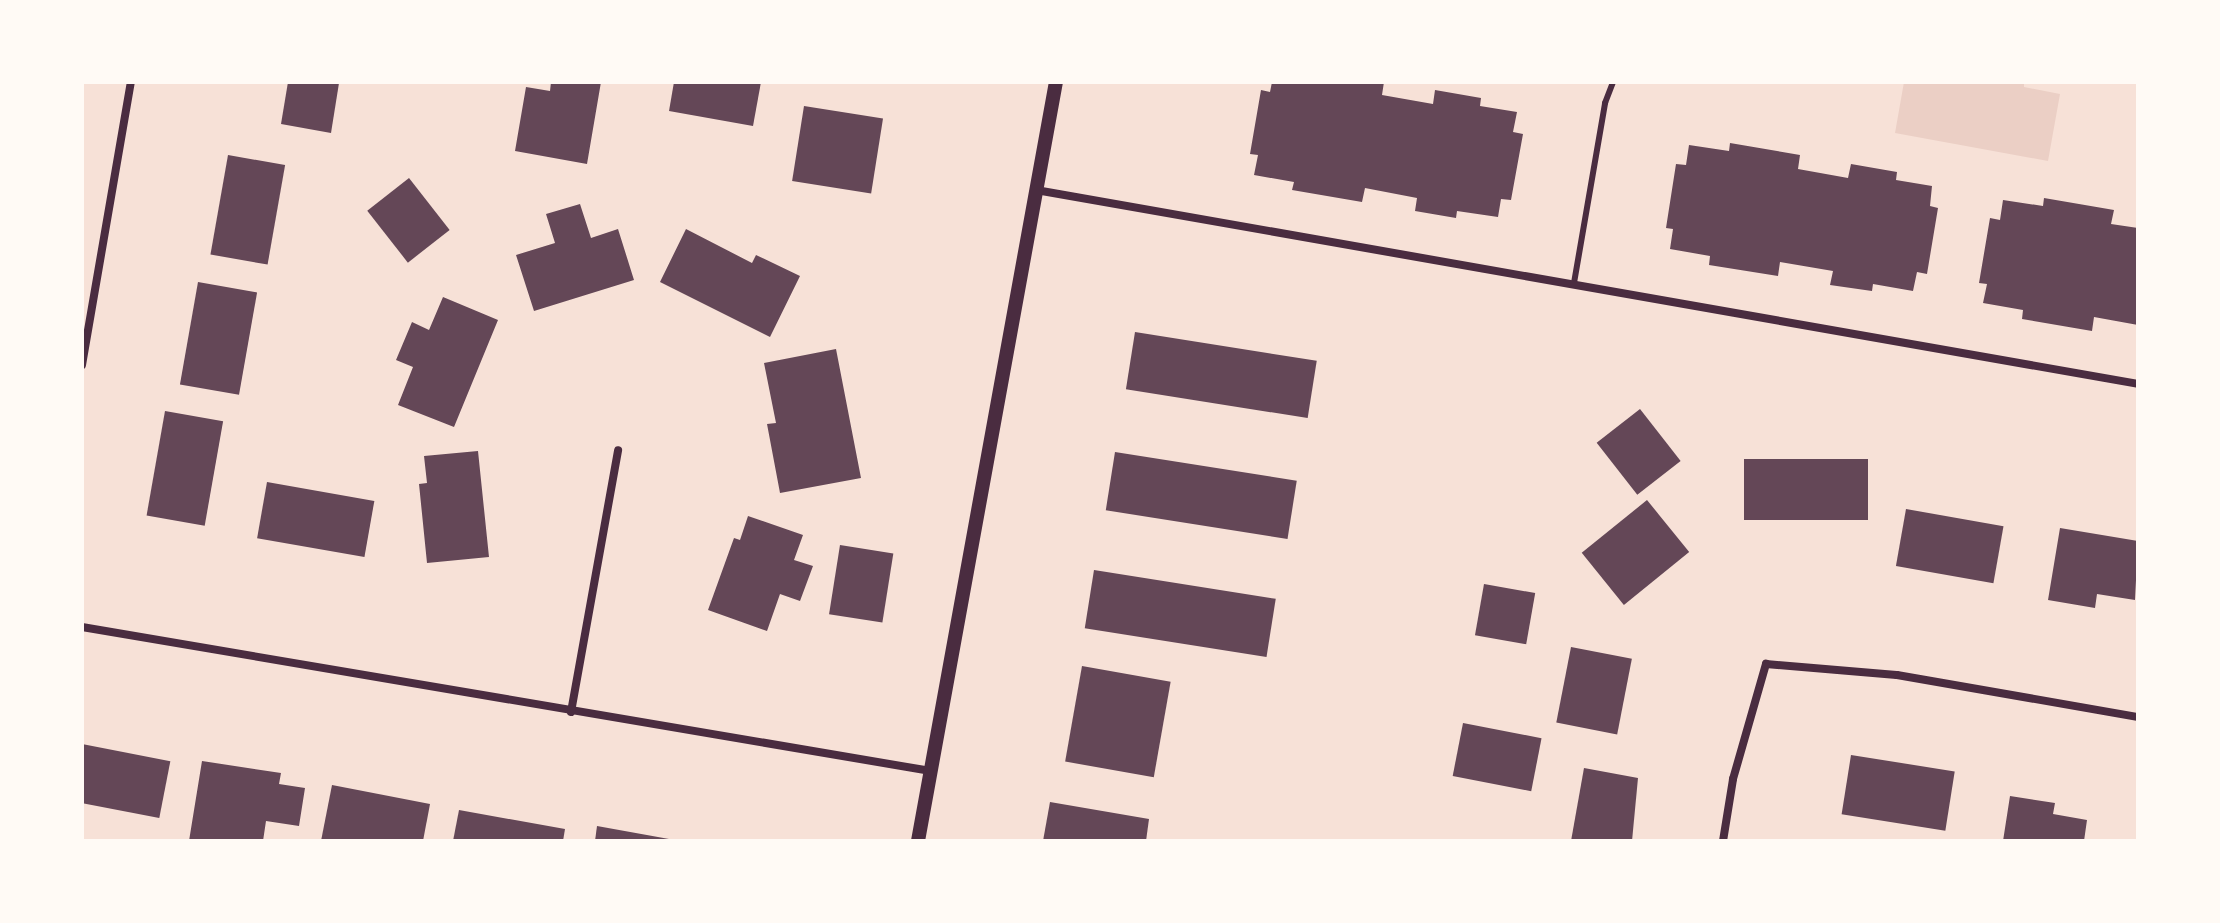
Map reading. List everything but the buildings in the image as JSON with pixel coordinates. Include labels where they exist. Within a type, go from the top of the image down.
[{"type":"street","points":[[82,365],[131,82]]},
{"type":"street","points":[[918,841],[1056,82]]},
{"type":"street","points":[[1036,190],[2138,384]]},
{"type":"street","points":[[571,712],[618,450]]},
{"type":"street","points":[[82,627],[931,771]]},
{"type":"street","points":[[1723,841],[1733,779],[1766,664],[1897,675],[2138,717]]},
{"type":"lane","points":[[1574,283],[1605,103],[1613,82]]},
{"type":"shaded area","points":[[1904,82],[2024,82],[2024,87],[2060,94],[2048,161],[1895,133]]}]
